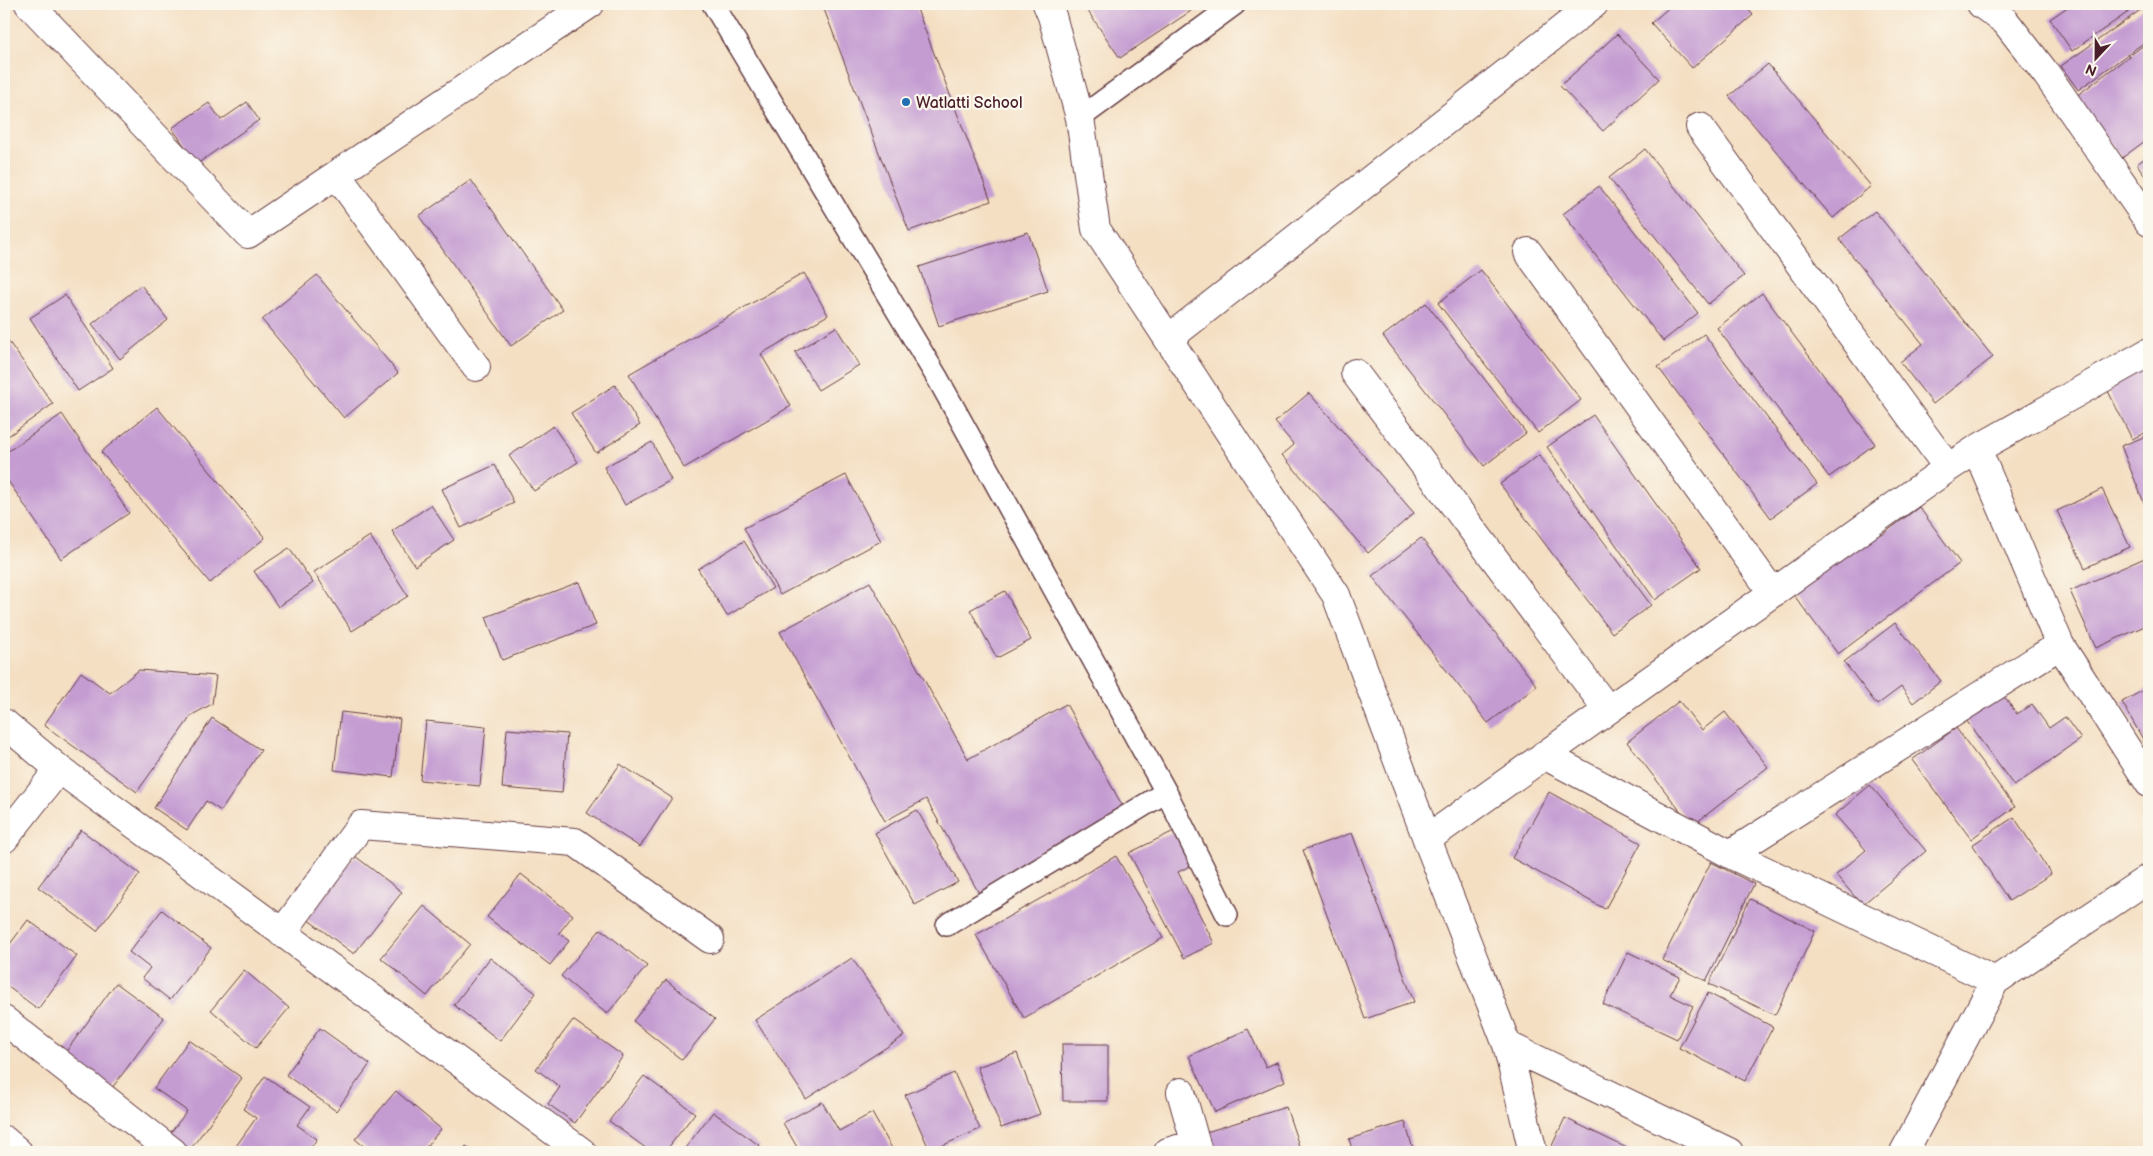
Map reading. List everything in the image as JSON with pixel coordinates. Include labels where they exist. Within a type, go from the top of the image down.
[{"type":"street","points":[[30,4],[248,234],[590,4]]},
{"type":"street","points":[[1047,4],[1080,118],[1096,229],[1336,596],[1427,840],[1507,1045],[1533,1152]]},
{"type":"street","points":[[1168,339],[1594,4]]},
{"type":"street","points":[[1981,4],[2005,21],[2047,75],[2149,222]]},
{"type":"street","points":[[1700,127],[1948,468]]},
{"type":"street","points":[[337,174],[476,367]]},
{"type":"street","points":[[1528,252],[1773,593]]},
{"type":"street","points":[[1427,840],[1948,468],[1978,448],[2149,352]]},
{"type":"street","points":[[1355,373],[1608,710]]},
{"type":"street","points":[[1978,448],[2060,645],[2149,783]]},
{"type":"street","points":[[1730,854],[2060,645]]},
{"type":"street","points":[[4,723],[59,769],[582,1152]]},
{"type":"street","points":[[1544,755],[1730,854],[1995,981]]},
{"type":"street","points":[[4,839],[59,769]]},
{"type":"street","points":[[282,933],[361,824],[575,842],[710,939]]},
{"type":"street","points":[[1904,1152],[1995,981],[2149,878]]},
{"type":"street","points":[[4,1020],[173,1152]]},
{"type":"street","points":[[1507,1045],[1730,1152]]},
{"type":"street","points":[[1168,1152],[1196,1148],[1180,1092]]},
{"type":"street","points":[[4,1140],[18,1152]]},
{"type":"lane","points":[[713,4],[938,379],[1166,792],[1226,915]]},
{"type":"lane","points":[[1080,118],[1235,4]]},
{"type":"lane","points":[[946,925],[1166,792]]},
{"type":"building","name":"Watlatti School","points":[[822,4],[915,4],[991,201],[909,231]]},
{"type":"building","points":[[1083,4],[1186,4],[1191,11],[1120,58]]},
{"type":"building","points":[[1673,4],[1743,4],[1753,15],[1692,68],[1651,23]]},
{"type":"building","points":[[2072,4],[2140,4],[2072,51],[2050,19]]},
{"type":"building","points":[[2149,4],[2149,39],[2078,90],[2061,66]]},
{"type":"building","points":[[1617,34],[1659,79],[1603,131],[1560,86]]},
{"type":"building","points":[[2149,41],[2149,138],[2122,158],[2075,97]]},
{"type":"building","points":[[1768,64],[1871,186],[1833,218],[1729,96]]},
{"type":"building","points":[[247,102],[259,120],[197,164],[172,128],[209,103],[221,120]]},
{"type":"building","points":[[1645,149],[1744,276],[1708,304],[1609,178]]},
{"type":"building","points":[[2149,155],[2149,182],[2137,164]]},
{"type":"building","points":[[471,180],[563,310],[511,346],[419,216]]},
{"type":"building","points":[[1599,186],[1698,313],[1663,341],[1563,214]]},
{"type":"building","points":[[1875,211],[1993,357],[1933,404],[1900,362],[1923,344],[1839,239]]},
{"type":"building","points":[[1028,232],[1048,291],[939,326],[919,267]]},
{"type":"building","points":[[1481,270],[1581,400],[1538,433],[1438,303]]},
{"type":"building","points":[[804,273],[828,315],[761,354],[791,406],[684,468],[629,374]]},
{"type":"building","points":[[317,275],[398,373],[344,418],[262,320]]},
{"type":"building","points":[[141,285],[168,320],[120,359],[92,324]]},
{"type":"building","points":[[1762,293],[1875,444],[1829,477],[1717,328]]},
{"type":"building","points":[[65,295],[113,368],[78,391],[30,318]]},
{"type":"building","points":[[1426,303],[1526,433],[1484,466],[1383,336]]},
{"type":"building","points":[[836,327],[859,365],[818,390],[795,352]]},
{"type":"building","points":[[1704,334],[1817,484],[1771,518],[1658,367]]},
{"type":"building","points":[[4,335],[53,404],[4,439]]},
{"type":"building","points":[[2149,364],[2149,431],[2132,439],[2105,385]]},
{"type":"building","points":[[615,385],[640,425],[596,453],[571,413]]},
{"type":"building","points":[[1309,393],[1414,513],[1368,553],[1282,455],[1294,445],[1275,422]]},
{"type":"building","points":[[157,407],[265,538],[210,583],[101,452]]},
{"type":"building","points":[[62,414],[129,513],[61,559],[4,475],[4,454]]},
{"type":"building","points":[[1593,415],[1701,568],[1655,600],[1547,447]]},
{"type":"building","points":[[553,426],[578,462],[534,491],[509,456]]},
{"type":"building","points":[[2149,435],[2149,515],[2121,446]]},
{"type":"building","points":[[652,442],[671,480],[625,505],[604,467]]},
{"type":"building","points":[[1539,455],[1651,605],[1612,633],[1500,484]]},
{"type":"building","points":[[495,465],[514,503],[461,528],[442,489]]},
{"type":"building","points":[[846,475],[881,541],[780,595],[744,528]]},
{"type":"building","points":[[2102,489],[2130,547],[2085,568],[2057,511]]},
{"type":"building","points":[[431,505],[454,540],[415,566],[392,531]]},
{"type":"building","points":[[1919,507],[1960,563],[1838,654],[1790,590],[1876,526],[1882,535]]},
{"type":"building","points":[[370,536],[408,596],[352,631],[314,572]]},
{"type":"building","points":[[1421,538],[1537,686],[1488,723],[1372,576]]},
{"type":"building","points":[[744,541],[773,588],[727,616],[698,569]]},
{"type":"building","points":[[289,548],[313,583],[278,607],[254,571]]},
{"type":"building","points":[[2147,557],[2149,563],[2149,624],[2096,648],[2070,591]]},
{"type":"building","points":[[579,582],[596,625],[502,660],[486,617]]},
{"type":"building","points":[[870,582],[968,759],[1066,704],[1127,814],[980,895],[926,799],[885,821],[780,632]]},
{"type":"building","points":[[1005,591],[1031,640],[997,658],[970,610]]},
{"type":"building","points":[[1895,623],[1941,681],[1913,703],[1901,687],[1877,705],[1844,662]]},
{"type":"building","points":[[139,670],[216,676],[212,704],[192,715],[137,792],[44,725],[81,672],[110,693]]},
{"type":"building","points":[[2149,687],[2149,750],[2122,702]]},
{"type":"building","points":[[1999,690],[2017,714],[2032,704],[2049,728],[2065,717],[2081,739],[2014,786],[1963,716]]},
{"type":"building","points":[[1679,701],[1702,730],[1725,712],[1768,767],[1692,826],[1627,742]]},
{"type":"building","points":[[341,712],[400,719],[393,777],[334,770]]},
{"type":"building","points":[[212,718],[261,750],[221,811],[206,801],[187,830],[154,808]]},
{"type":"building","points":[[426,721],[486,727],[480,786],[420,780]]},
{"type":"building","points":[[1956,728],[2015,807],[1971,839],[1912,760]]},
{"type":"building","points":[[507,729],[567,734],[562,793],[502,788]]},
{"type":"building","points":[[620,764],[672,798],[640,847],[587,813]]},
{"type":"building","points":[[1870,785],[1926,851],[1862,905],[1836,875],[1866,850],[1835,815]]},
{"type":"building","points":[[1549,792],[1641,843],[1605,909],[1512,858]]},
{"type":"building","points":[[917,810],[958,882],[915,905],[875,833]]},
{"type":"building","points":[[2014,817],[2051,874],[2009,901],[1972,845]]},
{"type":"building","points":[[81,830],[140,874],[97,931],[38,887]]},
{"type":"building","points":[[1176,830],[1194,864],[1178,872],[1214,943],[1184,958],[1129,853]]},
{"type":"building","points":[[1352,833],[1414,1002],[1365,1019],[1303,850]]},
{"type":"building","points":[[355,856],[402,892],[354,954],[307,919]]},
{"type":"building","points":[[1116,856],[1163,938],[1024,1018],[976,935]]},
{"type":"building","points":[[1711,862],[1754,884],[1706,981],[1662,960]]},
{"type":"building","points":[[521,874],[573,915],[559,933],[569,941],[550,965],[487,917]]},
{"type":"building","points":[[1750,899],[1815,931],[1775,1015],[1709,984]]},
{"type":"building","points":[[424,906],[470,944],[427,996],[381,958]]},
{"type":"building","points":[[162,910],[211,948],[170,1000],[142,978],[150,968],[129,952]]},
{"type":"building","points":[[28,920],[77,956],[38,1009],[4,984],[4,952]]},
{"type":"building","points":[[601,929],[647,966],[607,1014],[561,976]]},
{"type":"building","points":[[1628,952],[1680,977],[1670,995],[1693,1006],[1677,1039],[1603,1004]]},
{"type":"building","points":[[490,958],[536,993],[500,1041],[454,1005]]},
{"type":"building","points":[[852,958],[904,1036],[806,1099],[755,1020]]},
{"type":"building","points":[[244,970],[289,1008],[256,1048],[211,1010]]},
{"type":"building","points":[[666,980],[715,1019],[682,1060],[633,1021]]},
{"type":"building","points":[[116,983],[164,1018],[112,1088],[65,1053]]},
{"type":"building","points":[[1708,993],[1773,1027],[1745,1081],[1679,1048]]},
{"type":"building","points":[[573,1020],[623,1056],[575,1123],[548,1104],[560,1087],[536,1069]]},
{"type":"building","points":[[320,1028],[370,1064],[336,1111],[286,1075]]},
{"type":"building","points":[[1248,1029],[1266,1067],[1277,1062],[1285,1081],[1215,1112],[1189,1056]]},
{"type":"building","points":[[189,1040],[242,1078],[190,1150],[169,1135],[187,1111],[154,1088]]},
{"type":"building","points":[[1062,1044],[1108,1044],[1108,1101],[1063,1101]]},
{"type":"building","points":[[1017,1053],[1040,1114],[1001,1128],[977,1067]]},
{"type":"building","points":[[954,1073],[980,1129],[930,1151],[905,1095]]},
{"type":"building","points":[[265,1076],[310,1107],[297,1125],[317,1139],[308,1152],[238,1152],[234,1149],[256,1118],[243,1109]]},
{"type":"building","points":[[644,1076],[695,1113],[665,1152],[651,1152],[609,1121]]},
{"type":"building","points":[[396,1091],[441,1129],[422,1152],[371,1152],[355,1139]]},
{"type":"building","points":[[822,1102],[839,1131],[872,1113],[894,1152],[800,1152],[783,1123]]},
{"type":"building","points":[[1286,1107],[1301,1152],[1206,1152],[1200,1134]]},
{"type":"building","points":[[713,1112],[760,1146],[755,1152],[682,1152]]},
{"type":"building","points":[[1565,1118],[1629,1149],[1628,1152],[1549,1152]]},
{"type":"building","points":[[1405,1122],[1414,1152],[1353,1152],[1349,1139]]},
{"type":"building","points":[[466,1146],[475,1152],[462,1152]]},
{"type":"place","name":"Watlatti School","points":[[906,102]]}]
